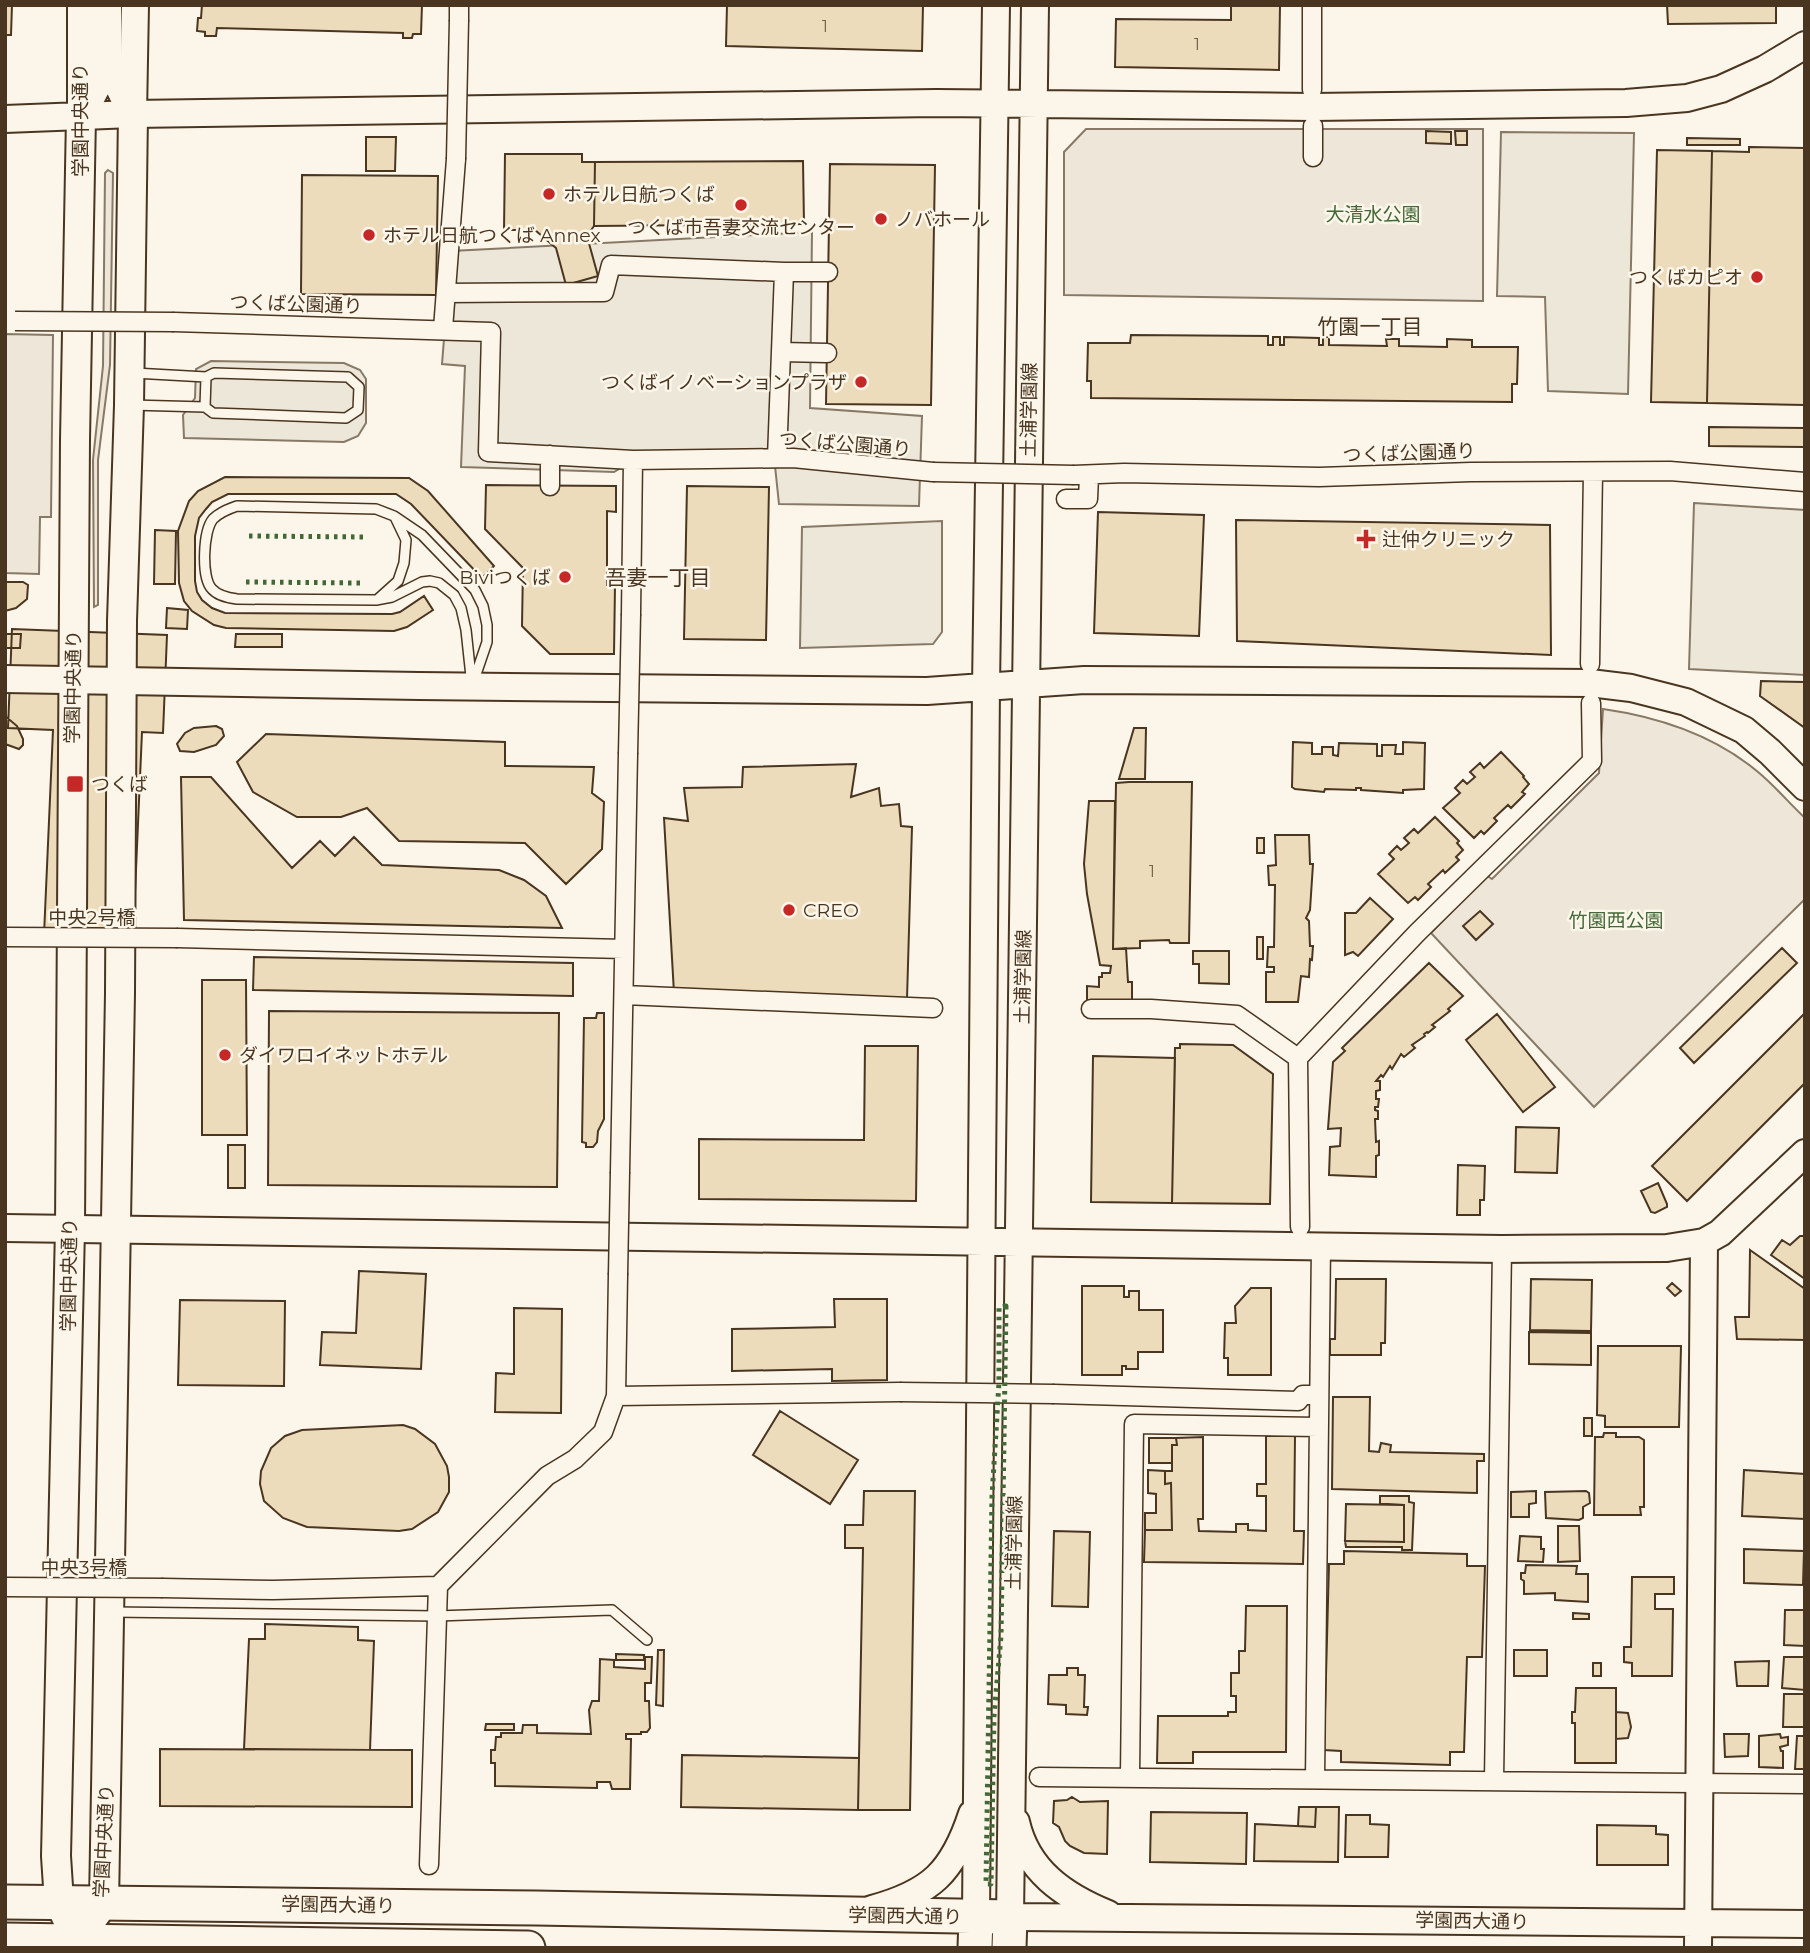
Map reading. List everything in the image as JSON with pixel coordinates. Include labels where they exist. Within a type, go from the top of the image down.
[{"type":"highway","name":"学園西大通り","points":[[5,1902],[844,1915],[975,1932],[1009,1933]]},
{"type":"highway","name":"学園西大通り","points":[[5,1940],[528,1948]]},
{"type":"main road","points":[[107,5],[108,63],[133,114]]},
{"type":"main road","points":[[81,116],[108,63]]},
{"type":"main road","name":"学園中央通り","points":[[81,116],[73,680],[70,1228],[56,1843],[59,1902],[77,1940],[104,1903],[133,114]]},
{"type":"street","name":"学園中央通り","points":[[81,5],[81,116]]},
{"type":"street","name":"学園中央通り","points":[[133,114],[135,5]]},
{"type":"street","name":"土浦学園線","points":[[975,1932],[986,687],[996,5]]},
{"type":"street","name":"土浦学園線","points":[[1009,1933],[1035,5]]},
{"type":"street","points":[[1312,5],[1312,90]]},
{"type":"street","points":[[443,329],[456,159],[459,12]]},
{"type":"street","points":[[5,119],[133,114],[995,104],[1312,107],[1656,102],[1687,98],[1721,89],[1765,69],[1805,45]]},
{"type":"street","points":[[1313,126],[1313,157]]},
{"type":"street","points":[[446,293],[573,287],[604,292],[611,265],[828,272]]},
{"type":"street","points":[[777,458],[784,272]]},
{"type":"street","name":"つくば公園通り","points":[[10,321],[174,322],[491,332],[488,452],[633,460],[793,458],[933,472],[1082,476],[1124,474],[1319,477],[1471,472],[1670,471],[1805,481]]},
{"type":"street","points":[[781,352],[827,354]]},
{"type":"street","points":[[550,455],[550,486]]},
{"type":"street","points":[[429,1865],[438,1586],[547,1476],[575,1459],[603,1432],[616,1396],[633,460]]},
{"type":"street","points":[[1590,664],[1593,472]]},
{"type":"street","points":[[1066,499],[1088,499],[1082,476]]},
{"type":"street","points":[[5,678],[472,687],[927,691],[1084,680],[1590,683],[1631,688],[1686,702],[1744,730],[1805,787]]},
{"type":"street","points":[[1300,1227],[1298,1058],[1417,933],[1592,761],[1591,704]]},
{"type":"street","name":"中央2号橋","points":[[5,937],[624,948]]},
{"type":"street","points":[[624,995],[933,1008]]},
{"type":"street","points":[[1091,1009],[1237,1015],[1298,1058]]},
{"type":"street","points":[[5,1228],[1502,1249],[1667,1248],[1704,1242],[1733,1222],[1805,1153]]},
{"type":"street","points":[[1698,1935],[1704,1242]]},
{"type":"street","points":[[1315,1779],[1321,1245]]},
{"type":"street","points":[[1494,1780],[1502,1249]]},
{"type":"street","points":[[616,1396],[900,1392],[1297,1401],[1303,1395],[1319,1395]]},
{"type":"street","points":[[1130,1776],[1134,1424],[1318,1427]]},
{"type":"street","name":"中央3号橋","points":[[5,1587],[273,1590],[438,1586]]},
{"type":"street","points":[[1039,1777],[1805,1784]]},
{"type":"street","points":[[844,1915],[893,1903],[937,1879],[958,1848],[977,1799]]},
{"type":"street","points":[[1011,1799],[1020,1839],[1035,1865],[1051,1882],[1086,1905],[1120,1918]]},
{"type":"street","name":"学園西大通り","points":[[1009,1933],[1120,1918],[1698,1935],[1805,1924]]},
{"type":"lane","points":[[129,373],[206,377],[214,373],[348,377],[359,387],[358,410],[346,418],[213,413],[205,407],[129,405]]},
{"type":"lane","points":[[205,407],[206,377]]},
{"type":"lane","points":[[237,506],[376,509],[394,516],[422,535],[475,590],[483,606],[487,642],[472,687],[461,608],[454,595],[439,583],[422,582],[391,597],[376,600],[223,597],[212,589],[205,577],[207,534],[211,521],[224,510],[237,506]]},
{"type":"lane","points":[[376,600],[398,581],[404,563],[407,540],[394,516]]},
{"type":"lane","points":[[110,1612],[437,1616],[612,1610],[647,1640]]},
{"type":"green space","name":"大清水公園","points":[[1086,129],[1483,129],[1483,301],[1064,295],[1064,152]]},
{"type":"green space","points":[[108,170],[113,173],[110,365],[98,460],[98,605],[94,607],[93,460],[103,366],[105,173]]},
{"type":"green space","points":[[5,334],[53,335],[51,517],[40,517],[39,574],[5,573]]},
{"type":"green space","name":"竹園西公園","points":[[1603,709],[1645,717],[1704,738],[1741,759],[1770,783],[1805,818],[1805,899],[1594,1107],[1431,933],[1486,875],[1492,879],[1599,773]]},
{"type":"shaded area","points":[[1501,132],[1634,133],[1628,394],[1548,391],[1545,297],[1497,296]]},
{"type":"shaded area","points":[[812,232],[810,408],[922,416],[919,506],[779,504],[775,466],[634,460],[614,472],[461,467],[465,366],[442,364],[451,251]]},
{"type":"shaded area","points":[[211,361],[344,363],[360,370],[366,379],[366,423],[358,436],[344,442],[184,438],[183,415],[195,398],[196,369]]},
{"type":"shaded area","points":[[1694,503],[1805,510],[1805,675],[1689,669]]},
{"type":"shaded area","points":[[942,521],[942,632],[933,644],[800,648],[802,527]]},
{"type":"building","points":[[5,5],[12,5],[11,35],[5,35]]},
{"type":"building","points":[[202,5],[422,5],[421,34],[403,38],[403,33],[217,28],[216,36],[205,36],[205,32],[197,31]]},
{"type":"building","points":[[727,5],[923,5],[922,51],[726,46]]},
{"type":"building","points":[[1231,5],[1280,5],[1279,70],[1115,67],[1116,19],[1231,20]]},
{"type":"building","points":[[1667,5],[1776,5],[1776,23],[1668,24]]},
{"type":"building","points":[[1426,131],[1451,132],[1451,144],[1426,143]]},
{"type":"building","points":[[1455,131],[1467,131],[1467,145],[1456,145]]},
{"type":"building","points":[[366,137],[396,137],[395,171],[366,171]]},
{"type":"building","points":[[1687,138],[1740,139],[1740,145],[1687,145]]},
{"type":"building","name":"つくばカピオ","points":[[1749,147],[1805,148],[1805,405],[1707,403],[1712,151],[1749,152]]},
{"type":"building","points":[[1657,150],[1712,151],[1707,403],[1651,402]]},
{"type":"building","name":"ホテル日航つくば","points":[[505,154],[582,154],[582,162],[595,162],[594,226],[587,236],[598,276],[566,285],[556,248],[535,230],[504,230]]},
{"type":"building","points":[[803,161],[804,224],[594,226],[595,162]]},
{"type":"building","points":[[830,164],[935,165],[931,405],[826,404]]},
{"type":"building","name":"ホテル日航つくば Annex","points":[[302,175],[438,176],[436,295],[301,294]]},
{"type":"building","points":[[1131,335],[1268,336],[1268,345],[1273,345],[1273,337],[1280,337],[1280,345],[1284,345],[1284,337],[1319,338],[1319,345],[1323,345],[1323,337],[1329,337],[1329,345],[1387,346],[1386,339],[1399,339],[1399,346],[1447,347],[1447,339],[1472,340],[1472,347],[1518,347],[1517,384],[1512,384],[1512,402],[1091,398],[1091,381],[1087,381],[1088,343],[1130,343]]},
{"type":"building","points":[[1709,427],[1805,428],[1805,447],[1709,446]]},
{"type":"building","points":[[225,477],[409,478],[428,491],[494,566],[482,578],[411,504],[396,494],[228,494],[212,502],[206,509],[199,518],[195,536],[197,592],[212,608],[225,613],[392,614],[400,612],[424,596],[433,610],[407,627],[394,631],[226,628],[214,625],[192,611],[184,601],[179,583],[178,531],[189,501],[198,491]]},
{"type":"building","name":"Biviつくば","points":[[486,485],[616,486],[616,512],[607,511],[607,585],[615,585],[614,654],[550,654],[522,626],[523,568],[485,529]]},
{"type":"building","points":[[687,486],[769,487],[766,640],[684,639]]},
{"type":"building","points":[[1098,512],[1204,515],[1199,636],[1094,633]]},
{"type":"building","points":[[1236,520],[1550,525],[1551,655],[1237,641]]},
{"type":"building","points":[[155,530],[176,531],[175,584],[154,584]]},
{"type":"building","points":[[5,582],[23,582],[28,585],[27,599],[16,608],[5,611]]},
{"type":"building","points":[[167,608],[188,610],[187,629],[166,628]]},
{"type":"building","points":[[12,629],[167,635],[163,733],[142,732],[133,938],[44,935],[53,730],[8,728]]},
{"type":"building","points":[[5,634],[21,634],[20,648],[5,648]]},
{"type":"building","points":[[236,634],[282,634],[282,647],[235,647]]},
{"type":"building","points":[[1761,681],[1805,682],[1805,728],[1760,696]]},
{"type":"building","points":[[5,716],[17,726],[23,739],[23,745],[19,749],[5,744]]},
{"type":"building","points":[[216,726],[222,729],[224,736],[216,745],[194,752],[180,751],[177,744],[185,733],[194,728]]},
{"type":"building","points":[[1134,728],[1146,728],[1145,779],[1119,779]]},
{"type":"building","points":[[266,734],[505,742],[505,766],[594,767],[592,793],[604,802],[602,849],[566,884],[525,843],[399,841],[367,808],[341,817],[297,817],[253,792],[237,762]]},
{"type":"building","points":[[1293,742],[1312,743],[1312,754],[1322,754],[1322,747],[1333,747],[1333,755],[1338,756],[1339,743],[1377,744],[1377,756],[1382,756],[1382,745],[1396,745],[1395,754],[1403,754],[1403,742],[1425,743],[1424,789],[1403,790],[1403,793],[1361,788],[1325,789],[1324,792],[1295,789],[1292,787]]},
{"type":"building","points":[[1501,752],[1529,784],[1522,792],[1525,794],[1511,808],[1508,805],[1494,818],[1497,821],[1484,834],[1481,831],[1474,838],[1443,808],[1460,793],[1455,788],[1463,780],[1467,784],[1475,777],[1470,772],[1480,763],[1484,768]]},
{"type":"building","name":"CREO","points":[[856,764],[851,797],[879,788],[881,806],[899,804],[901,826],[912,827],[907,999],[674,993],[664,818],[688,821],[684,788],[742,787],[743,767]]},
{"type":"building","points":[[181,777],[211,777],[292,868],[320,841],[335,856],[354,837],[382,865],[499,870],[524,880],[546,896],[562,928],[184,920]]},
{"type":"building","points":[[1192,782],[1189,943],[1170,943],[1169,940],[1140,941],[1140,948],[1113,949],[1116,783]]},
{"type":"building","points":[[1089,801],[1115,801],[1113,949],[1126,948],[1128,982],[1132,982],[1132,1001],[1087,1000],[1087,986],[1099,987],[1099,977],[1102,977],[1102,973],[1110,973],[1111,966],[1100,965],[1087,894],[1084,864]]},
{"type":"building","points":[[1435,817],[1459,841],[1457,843],[1463,850],[1456,857],[1459,860],[1428,884],[1431,887],[1418,900],[1415,897],[1408,903],[1378,874],[1394,859],[1389,854],[1397,846],[1401,850],[1409,843],[1404,838],[1414,829],[1418,833]]},
{"type":"building","points":[[1275,835],[1309,835],[1310,864],[1313,864],[1310,910],[1306,918],[1309,921],[1310,946],[1313,946],[1312,960],[1310,959],[1309,977],[1301,976],[1298,1002],[1266,1002],[1266,972],[1274,972],[1274,967],[1267,967],[1268,947],[1274,947],[1275,885],[1269,885],[1268,866],[1276,865]]},
{"type":"building","points":[[1257,838],[1264,838],[1264,853],[1257,853]]},
{"type":"building","points":[[1370,898],[1393,919],[1358,956],[1353,952],[1345,955],[1345,913],[1356,913]]},
{"type":"building","points":[[1480,911],[1493,924],[1476,940],[1463,926]]},
{"type":"building","points":[[1257,937],[1263,937],[1263,959],[1257,959]]},
{"type":"building","points":[[1782,948],[1797,963],[1694,1063],[1680,1048]]},
{"type":"building","points":[[1193,951],[1229,951],[1229,984],[1199,983],[1199,964],[1193,964]]},
{"type":"building","points":[[254,957],[573,963],[573,996],[253,990]]},
{"type":"building","points":[[1429,963],[1463,996],[1432,1025],[1435,1027],[1412,1045],[1415,1048],[1404,1057],[1401,1054],[1392,1069],[1390,1066],[1383,1077],[1381,1075],[1376,1081],[1380,1081],[1380,1090],[1376,1091],[1376,1099],[1379,1099],[1378,1107],[1375,1107],[1378,1111],[1378,1119],[1375,1119],[1376,1142],[1379,1141],[1376,1177],[1329,1175],[1330,1147],[1340,1146],[1341,1128],[1328,1129],[1333,1062],[1345,1051],[1342,1048]]},
{"type":"building","points":[[202,980],[246,980],[247,1135],[202,1135]]},
{"type":"building","points":[[269,1011],[559,1013],[557,1187],[268,1185]]},
{"type":"building","points":[[597,1013],[604,1013],[604,1119],[598,1131],[597,1142],[593,1147],[586,1147],[586,1143],[582,1142],[584,1018],[596,1018]]},
{"type":"building","points":[[1805,1013],[1805,1083],[1687,1201],[1652,1166]]},
{"type":"building","points":[[1497,1014],[1555,1087],[1523,1112],[1466,1040]]},
{"type":"building","points":[[1180,1044],[1233,1045],[1273,1074],[1270,1204],[1172,1203],[1175,1048],[1180,1048]]},
{"type":"building","points":[[865,1046],[918,1046],[916,1201],[699,1199],[699,1139],[864,1140]]},
{"type":"building","points":[[1093,1056],[1175,1058],[1172,1203],[1091,1202]]},
{"type":"building","points":[[1516,1127],[1559,1128],[1557,1173],[1515,1172]]},
{"type":"building","points":[[228,1145],[245,1145],[245,1188],[228,1188]]},
{"type":"building","points":[[1458,1165],[1485,1166],[1484,1200],[1480,1200],[1480,1215],[1457,1215]]},
{"type":"building","points":[[1658,1183],[1667,1207],[1655,1213],[1651,1212],[1641,1191]]},
{"type":"building","points":[[1800,1236],[1805,1236],[1805,1279],[1771,1255],[1782,1240],[1790,1245]]},
{"type":"building","points":[[1750,1250],[1805,1289],[1805,1340],[1737,1339],[1735,1317],[1749,1317]]},
{"type":"building","points":[[359,1271],[426,1274],[421,1369],[320,1365],[322,1332],[356,1333]]},
{"type":"building","points":[[1336,1279],[1386,1279],[1385,1343],[1381,1343],[1381,1355],[1330,1355],[1330,1339],[1335,1339]]},
{"type":"building","points":[[1531,1279],[1592,1280],[1591,1331],[1530,1330]]},
{"type":"building","points":[[1672,1283],[1681,1291],[1675,1296],[1667,1288]]},
{"type":"building","points":[[1082,1286],[1124,1286],[1124,1297],[1129,1297],[1129,1291],[1139,1291],[1139,1310],[1163,1310],[1163,1352],[1138,1352],[1138,1369],[1126,1369],[1126,1366],[1122,1366],[1122,1375],[1082,1375]]},
{"type":"building","points":[[1251,1288],[1271,1288],[1271,1375],[1228,1375],[1228,1358],[1224,1358],[1225,1323],[1236,1323],[1235,1306]]},
{"type":"building","points":[[834,1299],[887,1299],[887,1380],[832,1381],[832,1369],[732,1371],[732,1329],[835,1327]]},
{"type":"building","points":[[180,1300],[285,1301],[284,1386],[178,1385]]},
{"type":"building","points":[[514,1308],[562,1309],[561,1413],[495,1412],[496,1373],[514,1374]]},
{"type":"building","points":[[1529,1332],[1591,1333],[1591,1365],[1529,1364]]},
{"type":"building","points":[[1598,1346],[1681,1346],[1679,1427],[1605,1427],[1605,1416],[1597,1415]]},
{"type":"building","points":[[1333,1397],[1370,1397],[1369,1451],[1379,1452],[1381,1443],[1391,1445],[1390,1452],[1484,1454],[1484,1461],[1477,1461],[1477,1493],[1332,1489]]},
{"type":"building","points":[[780,1411],[858,1460],[830,1504],[753,1455]]},
{"type":"building","points":[[1584,1418],[1592,1418],[1592,1436],[1584,1436]]},
{"type":"building","points":[[403,1425],[415,1429],[435,1444],[447,1466],[449,1477],[449,1492],[438,1512],[412,1529],[399,1531],[307,1527],[283,1518],[264,1501],[260,1484],[261,1471],[271,1448],[285,1436],[302,1430]]},
{"type":"building","points":[[1604,1433],[1644,1440],[1644,1507],[1640,1507],[1641,1515],[1594,1515],[1595,1437],[1603,1437]]},
{"type":"building","points":[[1266,1436],[1295,1436],[1294,1531],[1304,1531],[1303,1564],[1144,1562],[1145,1530],[1172,1530],[1171,1483],[1165,1484],[1165,1471],[1172,1471],[1172,1445],[1177,1445],[1176,1438],[1203,1437],[1203,1519],[1198,1519],[1199,1531],[1236,1532],[1236,1524],[1248,1524],[1248,1530],[1266,1531],[1266,1496],[1257,1496],[1257,1484],[1266,1484]]},
{"type":"building","points":[[1149,1438],[1176,1438],[1177,1445],[1172,1445],[1172,1463],[1149,1463]]},
{"type":"building","points":[[1148,1470],[1165,1471],[1165,1484],[1171,1483],[1172,1530],[1145,1530],[1145,1513],[1156,1513],[1156,1494],[1148,1493]]},
{"type":"building","points":[[1744,1470],[1805,1474],[1805,1519],[1742,1516]]},
{"type":"building","points":[[864,1491],[915,1491],[910,1810],[858,1810],[863,1548],[845,1548],[845,1525],[863,1525]]},
{"type":"building","points":[[1536,1491],[1536,1503],[1529,1504],[1529,1517],[1511,1517],[1511,1492]]},
{"type":"building","points":[[1545,1492],[1589,1493],[1590,1503],[1583,1507],[1583,1518],[1546,1518]]},
{"type":"building","points":[[1380,1496],[1409,1496],[1409,1502],[1414,1503],[1412,1550],[1402,1550],[1402,1547],[1346,1547],[1345,1541],[1404,1542],[1404,1505],[1380,1504]]},
{"type":"building","points":[[1346,1504],[1404,1505],[1404,1542],[1345,1541]]},
{"type":"building","points":[[1558,1526],[1579,1526],[1580,1561],[1558,1562]]},
{"type":"building","points":[[1054,1531],[1090,1532],[1088,1607],[1052,1606]]},
{"type":"building","points":[[1520,1536],[1541,1537],[1543,1562],[1518,1561]]},
{"type":"building","points":[[1744,1549],[1804,1551],[1803,1585],[1744,1583]]},
{"type":"building","points":[[1344,1551],[1467,1554],[1467,1566],[1485,1566],[1482,1657],[1467,1657],[1464,1752],[1450,1752],[1450,1765],[1341,1762],[1341,1751],[1324,1750],[1329,1564],[1344,1564]]},
{"type":"building","points":[[1526,1565],[1577,1566],[1576,1574],[1588,1574],[1588,1602],[1555,1600],[1555,1593],[1524,1594],[1521,1573],[1525,1573]]},
{"type":"building","points":[[1632,1577],[1674,1577],[1674,1594],[1655,1594],[1655,1609],[1673,1609],[1672,1676],[1632,1676],[1632,1663],[1624,1662],[1624,1647],[1631,1647]]},
{"type":"building","points":[[1246,1606],[1287,1606],[1286,1752],[1193,1752],[1193,1763],[1157,1763],[1158,1716],[1228,1716],[1228,1712],[1236,1712],[1236,1696],[1231,1696],[1231,1673],[1239,1673],[1239,1651],[1245,1651]]},
{"type":"building","points":[[1785,1610],[1805,1610],[1805,1646],[1784,1645]]},
{"type":"building","points":[[1573,1613],[1589,1614],[1589,1619],[1573,1619]]},
{"type":"building","points":[[265,1624],[358,1627],[358,1640],[374,1641],[370,1750],[244,1749],[249,1639],[265,1639]]},
{"type":"building","points":[[658,1650],[664,1650],[663,1706],[656,1705]]},
{"type":"building","points":[[1514,1650],[1547,1650],[1547,1676],[1514,1676]]},
{"type":"building","points":[[616,1654],[644,1655],[644,1660],[616,1660]]},
{"type":"building","points":[[645,1657],[652,1657],[651,1683],[645,1683],[650,1728],[641,1734],[626,1734],[626,1739],[631,1739],[630,1789],[612,1789],[610,1782],[597,1782],[597,1788],[495,1786],[495,1763],[491,1763],[491,1750],[495,1750],[496,1737],[501,1737],[501,1733],[522,1733],[523,1725],[537,1725],[537,1733],[591,1734],[589,1710],[592,1701],[599,1701],[600,1659],[614,1660],[614,1667],[645,1669]]},
{"type":"building","points":[[1784,1657],[1805,1657],[1805,1690],[1782,1688]]},
{"type":"building","points":[[1769,1661],[1768,1686],[1737,1686],[1735,1662]]},
{"type":"building","points":[[1593,1663],[1601,1663],[1601,1676],[1593,1676]]},
{"type":"building","points":[[1067,1668],[1078,1668],[1078,1675],[1085,1675],[1084,1707],[1088,1707],[1087,1715],[1066,1714],[1066,1705],[1048,1704],[1049,1675],[1067,1675]]},
{"type":"building","points":[[1576,1688],[1616,1688],[1616,1763],[1575,1763],[1575,1723],[1572,1723],[1572,1712],[1575,1712]]},
{"type":"building","points":[[1784,1694],[1805,1694],[1805,1727],[1783,1727]]},
{"type":"building","points":[[1616,1712],[1628,1713],[1631,1727],[1628,1738],[1616,1739]]},
{"type":"building","points":[[486,1724],[514,1724],[514,1730],[485,1730]]},
{"type":"building","points":[[1724,1734],[1749,1734],[1748,1756],[1725,1757]]},
{"type":"building","points":[[1780,1734],[1781,1738],[1788,1737],[1788,1745],[1780,1747],[1783,1751],[1783,1768],[1759,1767],[1759,1736]]},
{"type":"building","points":[[1797,1736],[1805,1736],[1805,1769],[1795,1769]]},
{"type":"building","points":[[160,1749],[412,1750],[412,1807],[160,1806]]},
{"type":"building","points":[[682,1755],[859,1758],[858,1810],[681,1807]]},
{"type":"building","points":[[1072,1797],[1080,1802],[1108,1801],[1107,1854],[1084,1853],[1070,1846],[1059,1827],[1053,1823],[1054,1801]]},
{"type":"building","points":[[1299,1807],[1316,1807],[1315,1827],[1298,1826]]},
{"type":"building","points":[[1316,1807],[1339,1807],[1338,1862],[1254,1861],[1255,1824],[1315,1827]]},
{"type":"building","points":[[1151,1812],[1247,1813],[1246,1864],[1150,1862]]},
{"type":"building","points":[[1346,1815],[1370,1815],[1370,1824],[1389,1825],[1388,1857],[1345,1857]]},
{"type":"building","points":[[1597,1825],[1656,1826],[1656,1834],[1668,1835],[1668,1865],[1597,1865]]},
{"type":"hedge","points":[[249,536],[367,537]]},
{"type":"hedge","points":[[246,582],[362,583]]},
{"type":"hedge","points":[[1006,1306],[1001,1636],[994,1716],[991,1884],[986,1884],[992,1497],[999,1382],[999,1307],[1006,1306]]},
{"type":"place","name":"ホテル日航つくば","points":[[549,194]]},
{"type":"place","name":"つくば市吾妻交流センター","points":[[741,205]]},
{"type":"place","name":"ノバホール","points":[[881,219]]},
{"type":"place","name":"ホテル日航つくば Annex","points":[[369,235]]},
{"type":"place","name":"つくばカピオ","points":[[1757,277]]},
{"type":"place","name":"つくばイノベーションプラザ","points":[[861,382]]},
{"type":"place","name":"辻仲クリニック","points":[[1366,539]]},
{"type":"place","name":"Biviつくば","points":[[565,577]]},
{"type":"place","name":"つくば","points":[[75,784]]},
{"type":"place","name":"CREO","points":[[789,910]]},
{"type":"place","name":"ダイワロイネットホテル","points":[[225,1055]]},
{"type":"district","name":"竹園一丁目","points":[[1370,326]]},
{"type":"district","name":"吾妻一丁目","points":[[658,577]]}]
